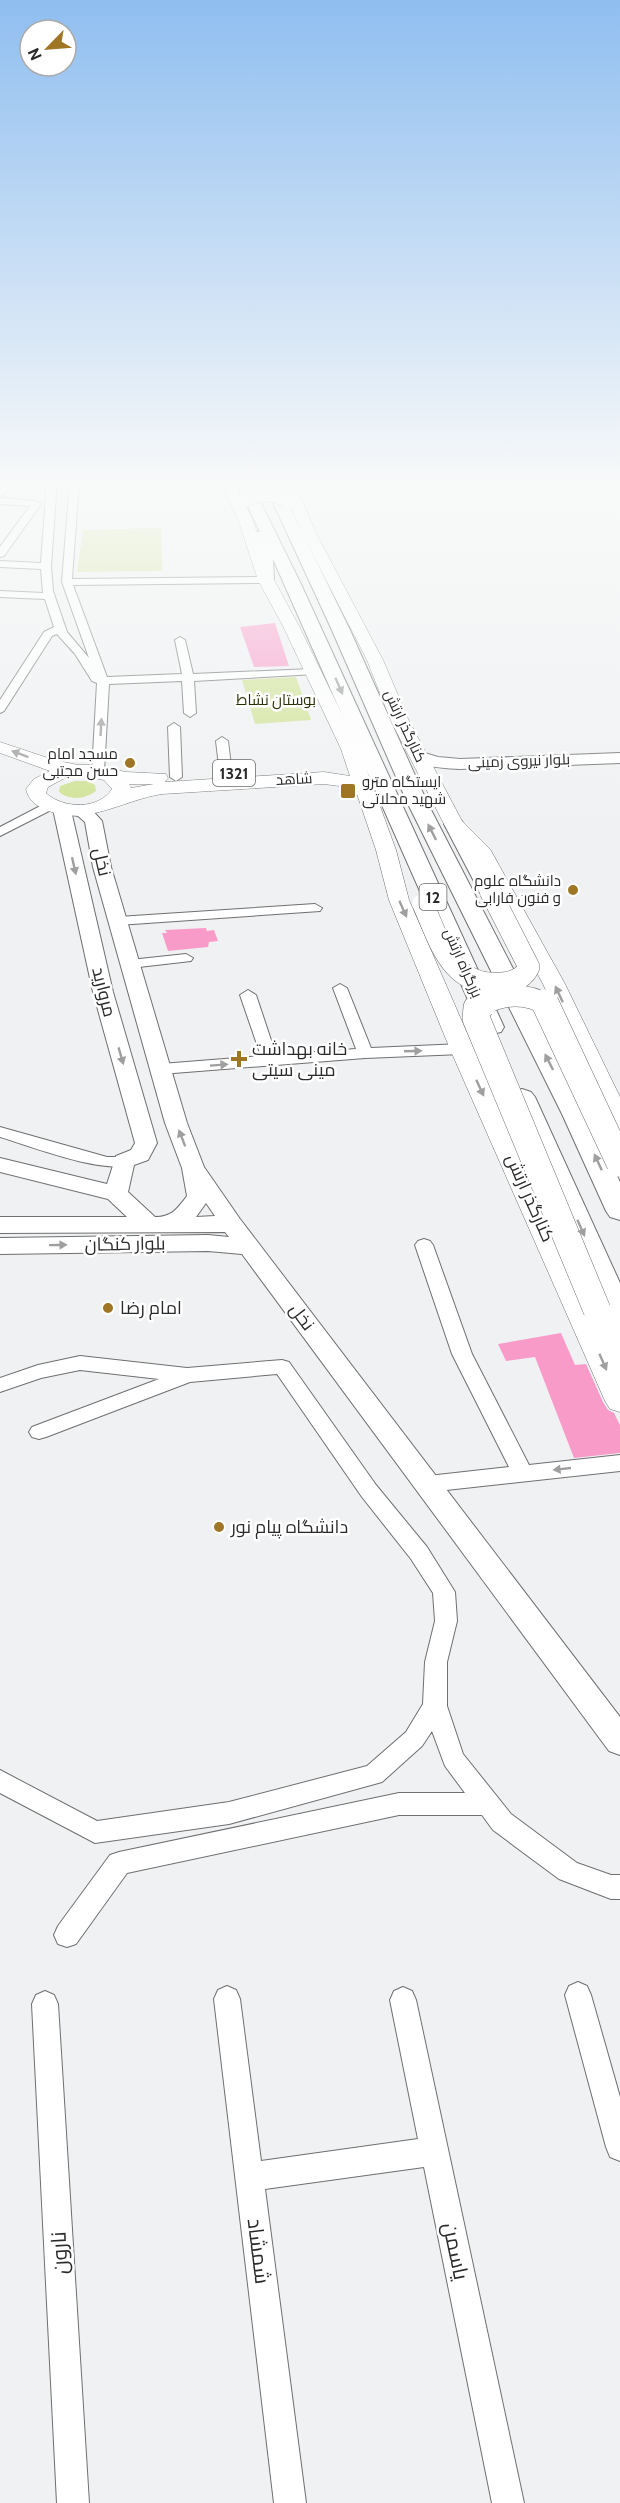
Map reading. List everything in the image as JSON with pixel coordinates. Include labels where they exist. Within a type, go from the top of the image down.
[{"type":"highway","name":"بزرگراه ارتش","points":[[299,598],[486,1015],[609,1313]]},
{"type":"highway","name":"بزرگراه ارتش","points":[[326,598],[451,870],[575,1114],[620,1210]]},
{"type":"highway","points":[[366,794],[457,972],[470,980],[487,984],[509,982],[524,976],[529,967],[454,824]]},
{"type":"highway","points":[[620,1163],[546,1004],[540,1000],[511,996],[491,1000],[477,1008],[476,1018],[609,1313],[620,1359]]},
{"type":"main road","points":[[277,598],[350,749]]},
{"type":"main road","name":"کنارگذر ارتش","points":[[342,598],[375,660],[400,721],[418,756],[454,824],[480,849],[554,984],[620,1123]]},
{"type":"main road","points":[[358,631],[370,669],[378,715]]},
{"type":"main road","name":"1321","points":[[0,747],[49,765],[96,773]]},
{"type":"main road","name":"کنارگذر ارتش","points":[[350,749],[386,850],[399,900],[462,1049],[620,1401]]},
{"type":"main road","name":"شاهد","points":[[61,808],[94,808],[138,792],[162,788],[316,773],[341,762],[348,756],[350,749]]},
{"type":"main road","name":"بلوار نیروی زمینی","points":[[418,756],[465,769],[620,768]]},
{"type":"main road","name":"بلوار نیروی زمینی","points":[[436,790],[441,782],[465,769],[620,758]]},
{"type":"main road","points":[[0,763],[29,777],[40,801],[89,815],[97,836]]},
{"type":"main road","points":[[36,789],[40,783],[57,774],[96,773],[120,784],[122,789],[120,794],[102,814],[97,836]]},
{"type":"main road","name":"شاهد","points":[[96,773],[126,778],[316,773],[352,782],[366,794]]},
{"type":"main road","name":"مروارید","points":[[61,808],[102,992],[146,1143],[140,1155],[123,1161]]},
{"type":"main road","points":[[451,870],[454,824]]},
{"type":"main road","name":"نخل","points":[[97,836],[102,867],[176,1123],[193,1167],[232,1224],[620,1741]]},
{"type":"main road","points":[[432,975],[486,1015]]},
{"type":"main road","points":[[116,1194],[123,1161]]},
{"type":"main road","points":[[0,1166],[79,1187],[116,1194],[159,1224],[182,1219],[199,1197],[193,1167]]},
{"type":"main road","points":[[79,1187],[98,1198],[100,1205],[92,1217],[80,1224]]},
{"type":"main road","name":"بلوار کنگان","points":[[5,1236],[80,1224],[232,1224]]},
{"type":"main road","points":[[194,1224],[219,1232],[220,1239],[208,1243]]},
{"type":"main road","name":"بلوار کنگان","points":[[5,1236],[208,1243],[250,1247]]},
{"type":"street","points":[[51,598],[62,633],[80,652],[94,677],[103,681],[312,672]]},
{"type":"street","points":[[73,598],[103,681],[96,773]]},
{"type":"street","points":[[0,709],[48,634],[60,627]]},
{"type":"street","points":[[180,640],[188,678],[190,713]]},
{"type":"street","points":[[174,727],[176,777]]},
{"type":"street","points":[[222,741],[226,774]]},
{"type":"street","points":[[0,832],[61,808]]},
{"type":"street","points":[[118,921],[315,908]]},
{"type":"street","points":[[130,964],[186,958]]},
{"type":"street","points":[[340,988],[364,1053]]},
{"type":"street","points":[[248,995],[270,1061]]},
{"type":"street","points":[[161,1069],[364,1053],[462,1049]]},
{"type":"street","points":[[0,1132],[107,1162],[123,1161]]},
{"type":"street","points":[[424,1245],[462,1354],[523,1474]]},
{"type":"street","points":[[0,1385],[38,1372],[80,1363],[188,1375],[282,1366],[369,1491],[419,1553],[444,1592],[446,1621],[436,1662],[435,1706],[453,1759],[502,1822],[568,1871],[611,1887],[620,1887]]},
{"type":"street","points":[[39,1432],[188,1375]]},
{"type":"street","points":[[428,1484],[620,1463]]},
{"type":"street","points":[[0,1781],[95,1832],[230,1813],[374,1775],[414,1739],[435,1706]]},
{"type":"street","points":[[67,1935],[119,1863],[399,1803],[488,1804]]},
{"type":"street","points":[[578,1995],[620,2147]]},
{"type":"street","name":"شمشاد","points":[[227,1999],[290,2503]]},
{"type":"street","name":"یاسمن","points":[[403,2000],[508,2503]]},
{"type":"street","name":"نارون","points":[[45,2004],[73,2503]]},
{"type":"street","points":[[249,2176],[435,2151]]},
{"type":"green space","name":"بوستان نشاط","points":[[296,677],[311,720],[255,724],[242,680]]},
{"type":"green space","points":[[75,781],[87,781],[95,785],[96,791],[78,798],[68,797],[59,792],[60,786]]},
{"type":"building","points":[[275,623],[289,666],[254,667],[240,627]]},
{"type":"building","points":[[206,928],[207,931],[214,930],[218,941],[209,942],[208,947],[168,951],[162,933],[167,933],[165,930]]},
{"type":"building","points":[[561,1333],[575,1365],[586,1364],[603,1402],[608,1410],[614,1413],[620,1425],[620,1453],[574,1458],[535,1357],[506,1361],[498,1344]]},
{"type":"place","name":"مسجد امام حسن مجتبی","points":[[130,763]]},
{"type":"place","name":"ایستگاه مترو شهید محلاتی","points":[[348,791]]},
{"type":"place","name":"دانشگاه علوم و فنون فارابی","points":[[573,890]]},
{"type":"place","name":"خانه بهداشت مینی سیتی","points":[[239,1059]]},
{"type":"place","name":"امام رضا","points":[[108,1308]]},
{"type":"place","name":"دانشگاه پیام نور","points":[[219,1527]]}]
